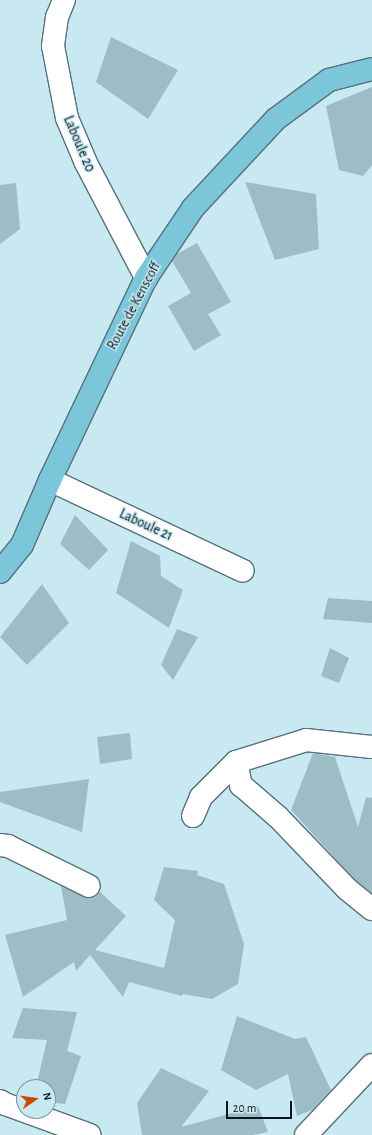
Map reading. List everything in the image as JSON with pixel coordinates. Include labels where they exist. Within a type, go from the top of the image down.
[{"type":"main road","name":"Route de Kenscoff","points":[[0,572],[22,545],[50,480],[146,278],[193,208],[276,119],[330,80],[372,69]]},
{"type":"street","name":"Laboule 20","points":[[64,0],[57,17],[53,46],[67,118],[86,163],[146,278]]},
{"type":"street","name":"Laboule 21","points":[[50,480],[243,571]]},
{"type":"street","points":[[193,816],[201,797],[236,762],[306,740],[372,747]]},
{"type":"street","points":[[236,762],[241,785],[278,817],[347,889],[372,909]]},
{"type":"street","points":[[0,845],[8,846],[89,886]]},
{"type":"street","points":[[306,1135],[372,1065]]},
{"type":"street","points":[[2,1103],[90,1135]]},
{"type":"building","points":[[111,37],[178,70],[148,119],[96,82]]},
{"type":"building","points":[[372,87],[372,165],[363,176],[339,170],[326,106]]},
{"type":"building","points":[[245,182],[316,194],[319,249],[275,260]]},
{"type":"building","points":[[16,183],[20,229],[0,244],[0,185]]},
{"type":"building","points":[[197,243],[231,302],[208,314],[221,335],[194,351],[168,306],[191,293],[172,261],[177,254]]},
{"type":"building","points":[[75,515],[108,550],[89,570],[60,544]]},
{"type":"building","points":[[131,541],[160,556],[161,576],[183,590],[169,628],[116,593]]},
{"type":"building","points":[[42,584],[69,623],[27,665],[0,637]]},
{"type":"building","points":[[328,598],[372,601],[372,623],[323,619]]},
{"type":"building","points":[[177,629],[198,637],[173,680],[161,665]]},
{"type":"building","points":[[330,648],[349,658],[339,683],[321,676]]},
{"type":"building","points":[[130,733],[132,759],[100,764],[97,737]]},
{"type":"building","points":[[313,753],[335,757],[358,827],[366,797],[372,798],[372,893],[355,880],[291,810]]},
{"type":"building","points":[[89,779],[82,832],[0,802],[0,792]]},
{"type":"building","points":[[164,867],[198,871],[197,875],[224,884],[244,944],[238,984],[212,999],[183,994],[182,996],[129,982],[123,997],[90,955],[76,971],[74,962],[23,997],[5,935],[67,920],[61,886],[89,898],[96,897],[100,892],[126,916],[95,950],[164,968],[175,920],[154,900]]},
{"type":"building","points":[[23,1008],[77,1012],[67,1051],[81,1056],[65,1104],[56,1103],[56,1079],[38,1079],[47,1040],[12,1038]]},
{"type":"building","points":[[237,1016],[295,1039],[306,1037],[331,1090],[312,1110],[297,1116],[288,1074],[256,1090],[221,1070]]},
{"type":"building","points":[[161,1068],[209,1091],[181,1127],[258,1106],[268,1132],[252,1135],[142,1135],[137,1103]]}]
